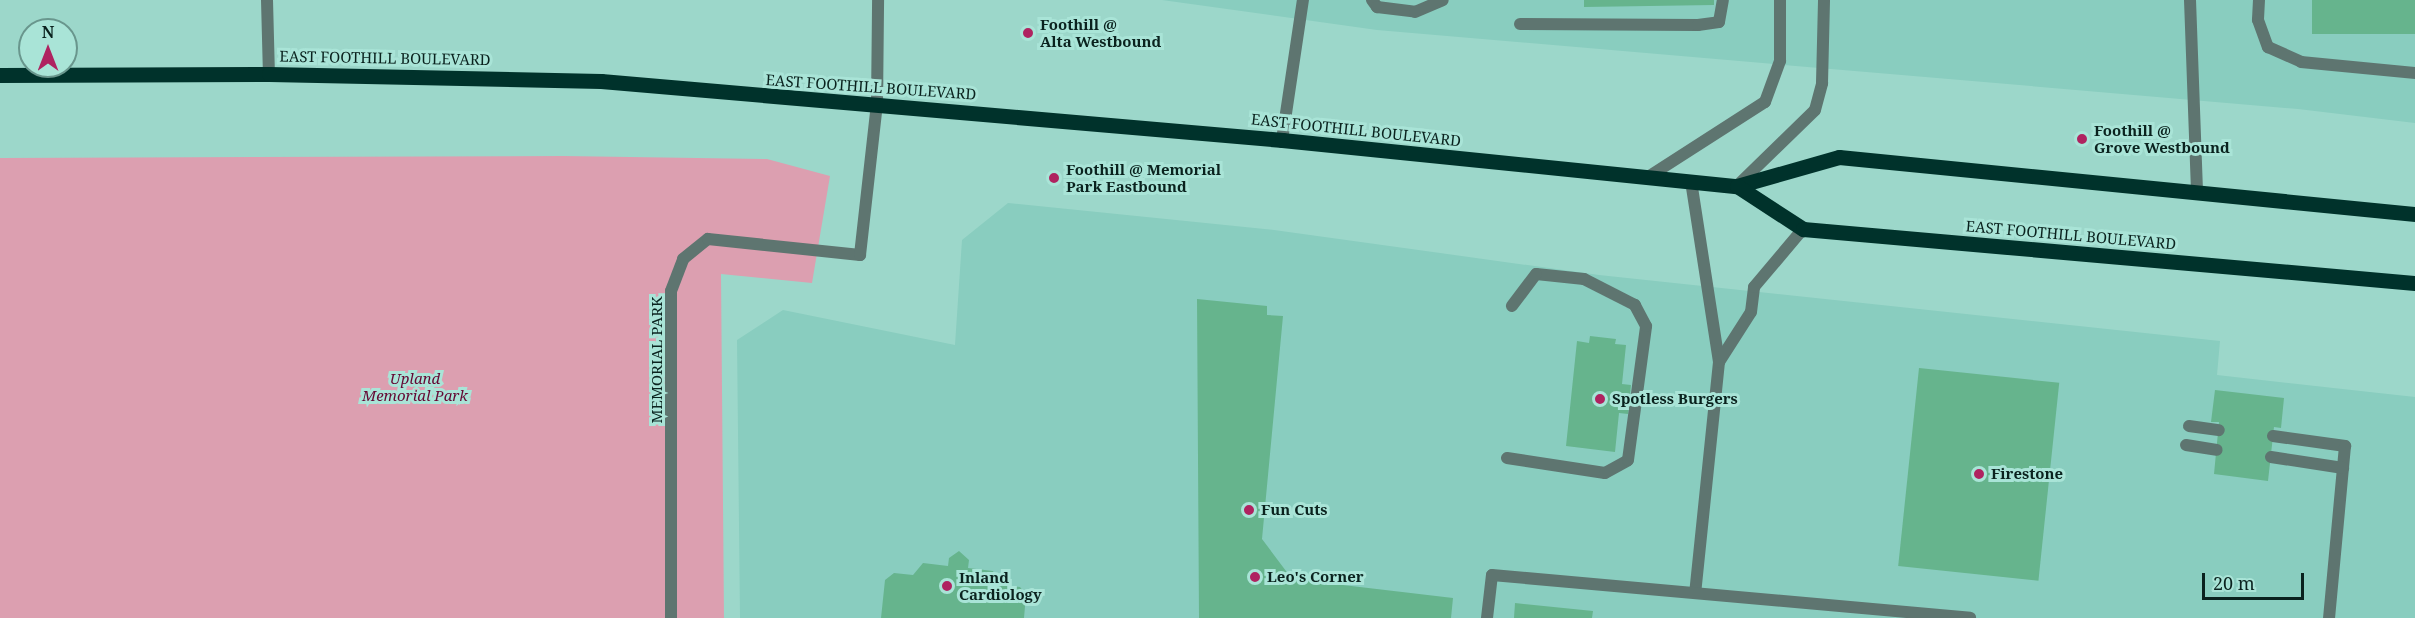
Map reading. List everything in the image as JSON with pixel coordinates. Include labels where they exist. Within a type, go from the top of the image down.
[{"type":"main road","name":"EAST FOOTHILL BOULEVARD","points":[[0,75],[269,74],[602,81],[801,101],[877,104],[1282,140],[1737,186],[1839,157],[2198,190],[2415,214]]},
{"type":"main road","name":"EAST FOOTHILL BOULEVARD","points":[[1737,186],[1803,229],[2415,283]]},
{"type":"street","points":[[267,0],[269,74]]},
{"type":"street","points":[[877,104],[878,0]]},
{"type":"street","points":[[1282,140],[1304,0]]},
{"type":"street","points":[[1372,0],[1377,7],[1415,12],[1443,0]]},
{"type":"street","points":[[1520,24],[1698,26],[1719,21],[1724,0]]},
{"type":"street","points":[[1648,177],[1765,102],[1780,61],[1780,0]]},
{"type":"street","points":[[1737,186],[1815,110],[1822,83],[1824,0]]},
{"type":"street","points":[[2190,0],[2198,190]]},
{"type":"street","points":[[2259,0],[2259,20],[2268,47],[2301,62],[2415,73]]},
{"type":"street","name":"MEMORIAL PARK","points":[[671,618],[671,291],[683,259],[708,239],[860,255],[877,104]]},
{"type":"street","points":[[1690,181],[1719,362],[1695,593]]},
{"type":"street","points":[[1719,362],[1751,312],[1754,287],[1803,229]]},
{"type":"street","points":[[1508,458],[1605,473],[1628,460],[1646,326],[1635,305],[1584,279],[1536,274],[1512,306]]},
{"type":"street","points":[[2188,426],[2219,429]]},
{"type":"street","points":[[2273,436],[2345,446],[2329,618]]},
{"type":"street","points":[[2186,445],[2217,450]]},
{"type":"street","points":[[2271,457],[2343,468]]},
{"type":"street","points":[[1487,618],[1492,574],[1970,618]]},
{"type":"shaded area","points":[[1162,0],[2415,0],[2415,123],[2298,109],[1377,30]]},
{"type":"shaded area","points":[[1008,203],[1274,230],[1599,275],[2220,341],[2217,375],[2415,397],[2415,618],[740,618],[737,340],[783,310],[955,345],[962,240]]},
{"type":"green space","name":"Upland Memorial Park","points":[[563,156],[767,159],[830,176],[812,283],[721,274],[724,618],[0,618],[0,158]]},
{"type":"building","points":[[1584,0],[1714,0],[1714,5],[1584,7]]},
{"type":"building","points":[[2312,0],[2415,0],[2415,34],[2312,34]]},
{"type":"building","points":[[1197,299],[1267,306],[1267,315],[1283,316],[1262,539],[1292,579],[1453,598],[1451,618],[1199,618]]},
{"type":"building","name":"Spotless Burgers","points":[[1590,336],[1616,339],[1615,344],[1626,345],[1622,384],[1631,385],[1628,414],[1619,413],[1615,452],[1566,446],[1577,341],[1589,343]]},
{"type":"building","name":"Firestone","points":[[1919,368],[2059,383],[2038,581],[1898,566]]},
{"type":"building","points":[[2215,390],[2284,398],[2281,428],[2274,427],[2268,481],[2214,474],[2219,422],[2211,422]]},
{"type":"building","name":"Inland Cardiology","points":[[959,551],[969,560],[968,568],[993,571],[1000,585],[1020,587],[1026,595],[1024,618],[881,618],[885,580],[894,573],[913,575],[923,563],[948,566],[949,558]]},
{"type":"building","points":[[1515,603],[1593,611],[1592,618],[1514,618]]},
{"type":"place","name":"Foothill @ Alta Westbound","points":[[1028,33]]},
{"type":"place","name":"Foothill @ Grove Westbound","points":[[2082,139]]},
{"type":"place","name":"Foothill @ Memorial Park Eastbound","points":[[1054,178]]},
{"type":"place","name":"Spotless Burgers","points":[[1600,399]]},
{"type":"place","name":"Firestone","points":[[1979,474]]},
{"type":"place","name":"Fun Cuts","points":[[1249,510]]},
{"type":"place","name":"Leo's Corner","points":[[1255,577]]},
{"type":"place","name":"Inland Cardiology","points":[[947,586]]}]
